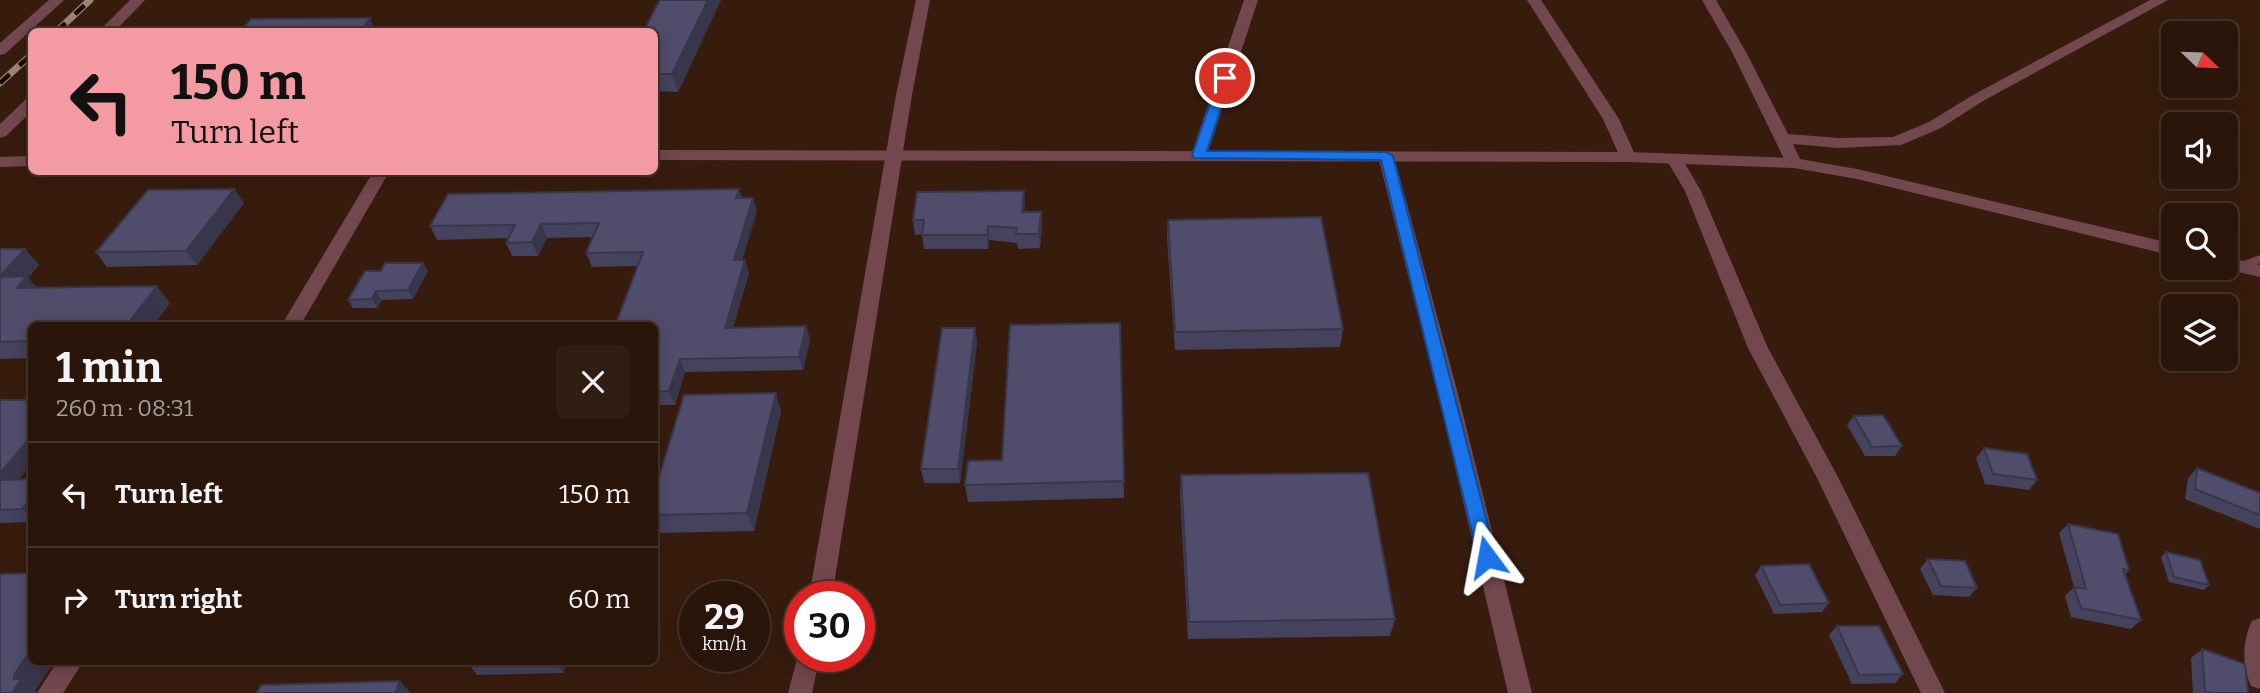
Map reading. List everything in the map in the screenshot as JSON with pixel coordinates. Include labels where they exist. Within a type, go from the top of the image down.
[{"type":"street","points":[[0,51],[57,0]]},
{"type":"street","points":[[109,28],[138,0]]},
{"type":"street","points":[[823,581],[904,95],[923,0]]},
{"type":"street","points":[[1199,155],[1251,0]]},
{"type":"street","points":[[1534,0],[1611,119],[1628,157]]},
{"type":"street","points":[[1709,0],[1739,52],[1794,163]]},
{"type":"street","points":[[1780,138],[1839,143],[1895,142],[1935,125],[1978,98],[2161,0]]},
{"type":"street","points":[[0,133],[28,106]]},
{"type":"street","points":[[658,155],[1052,158],[1199,155],[1628,157],[1794,163],[1857,174],[2161,247]]},
{"type":"street","points":[[1386,156],[1448,394],[1520,693]]},
{"type":"street","points":[[1674,159],[1693,191],[1758,348],[1827,477],[1933,693]]},
{"type":"street","points":[[0,162],[28,161]]},
{"type":"street","points":[[292,322],[379,175]]},
{"type":"street","points":[[2260,628],[2256,657],[2260,678]]},
{"type":"street","points":[[49,693],[69,665]]},
{"type":"street","points":[[800,693],[805,672]]},
{"type":"lane","points":[[2243,267],[2260,259]]},
{"type":"building","points":[[660,0],[708,0],[672,74],[658,74],[658,28],[645,28]]},
{"type":"building","points":[[370,18],[362,28],[243,28],[251,19]]},
{"type":"building","points":[[234,189],[186,251],[96,252],[148,190]]},
{"type":"building","points":[[739,189],[736,198],[753,198],[734,260],[745,260],[725,328],[806,326],[799,357],[680,359],[669,391],[658,392],[658,322],[617,322],[643,252],[586,253],[599,223],[541,224],[532,242],[506,243],[515,225],[430,226],[448,194]]},
{"type":"building","points":[[1024,191],[1022,212],[1041,212],[1039,234],[1016,234],[1017,228],[988,226],[987,235],[922,235],[924,220],[913,220],[917,192]]},
{"type":"building","points":[[1321,217],[1343,329],[1175,332],[1168,220]]},
{"type":"building","points":[[0,249],[25,249],[0,276]]},
{"type":"building","points":[[385,263],[423,263],[408,290],[376,291],[372,299],[348,300],[365,271],[381,271]]},
{"type":"building","points":[[27,276],[17,288],[157,286],[129,322],[28,322],[28,341],[0,342],[0,277]]},
{"type":"building","points":[[1120,323],[1124,481],[965,485],[968,461],[1002,460],[1010,325]]},
{"type":"building","points":[[942,328],[975,328],[958,469],[921,469]]},
{"type":"building","points":[[776,393],[747,513],[658,515],[658,480],[684,395]]},
{"type":"building","points":[[0,400],[28,400],[28,441],[0,473]]},
{"type":"building","points":[[1883,415],[1902,446],[1872,447],[1854,416]]},
{"type":"building","points":[[1984,448],[2027,454],[2037,480],[1993,474]]},
{"type":"building","points":[[2197,468],[2260,493],[2260,515],[2195,489]]},
{"type":"building","points":[[1368,473],[1395,619],[1189,622],[1181,475]]},
{"type":"building","points":[[28,479],[28,502],[22,509],[0,510],[0,480]]},
{"type":"building","points":[[2068,524],[2118,534],[2129,570],[2123,569],[2141,620],[2081,608],[2074,587],[2086,589]]},
{"type":"building","points":[[2166,552],[2200,560],[2209,585],[2174,577]]},
{"type":"building","points":[[1928,559],[1965,561],[1977,588],[1941,586]]},
{"type":"building","points":[[1809,564],[1829,603],[1780,605],[1761,566]]},
{"type":"building","points":[[28,573],[28,654],[14,675],[14,679],[21,679],[12,693],[0,693],[0,574]]},
{"type":"building","points":[[1837,626],[1879,626],[1903,674],[1859,675]]},
{"type":"building","points":[[2202,649],[2245,664],[2248,693],[2205,691]]},
{"type":"building","points":[[400,681],[395,693],[257,693],[261,685]]},
{"type":"railway","points":[[60,28],[90,0]]},
{"type":"railway","points":[[0,83],[28,58]]},
{"type":"route","points":[[1225,78],[1199,155],[1386,156],[1487,557]]}]
